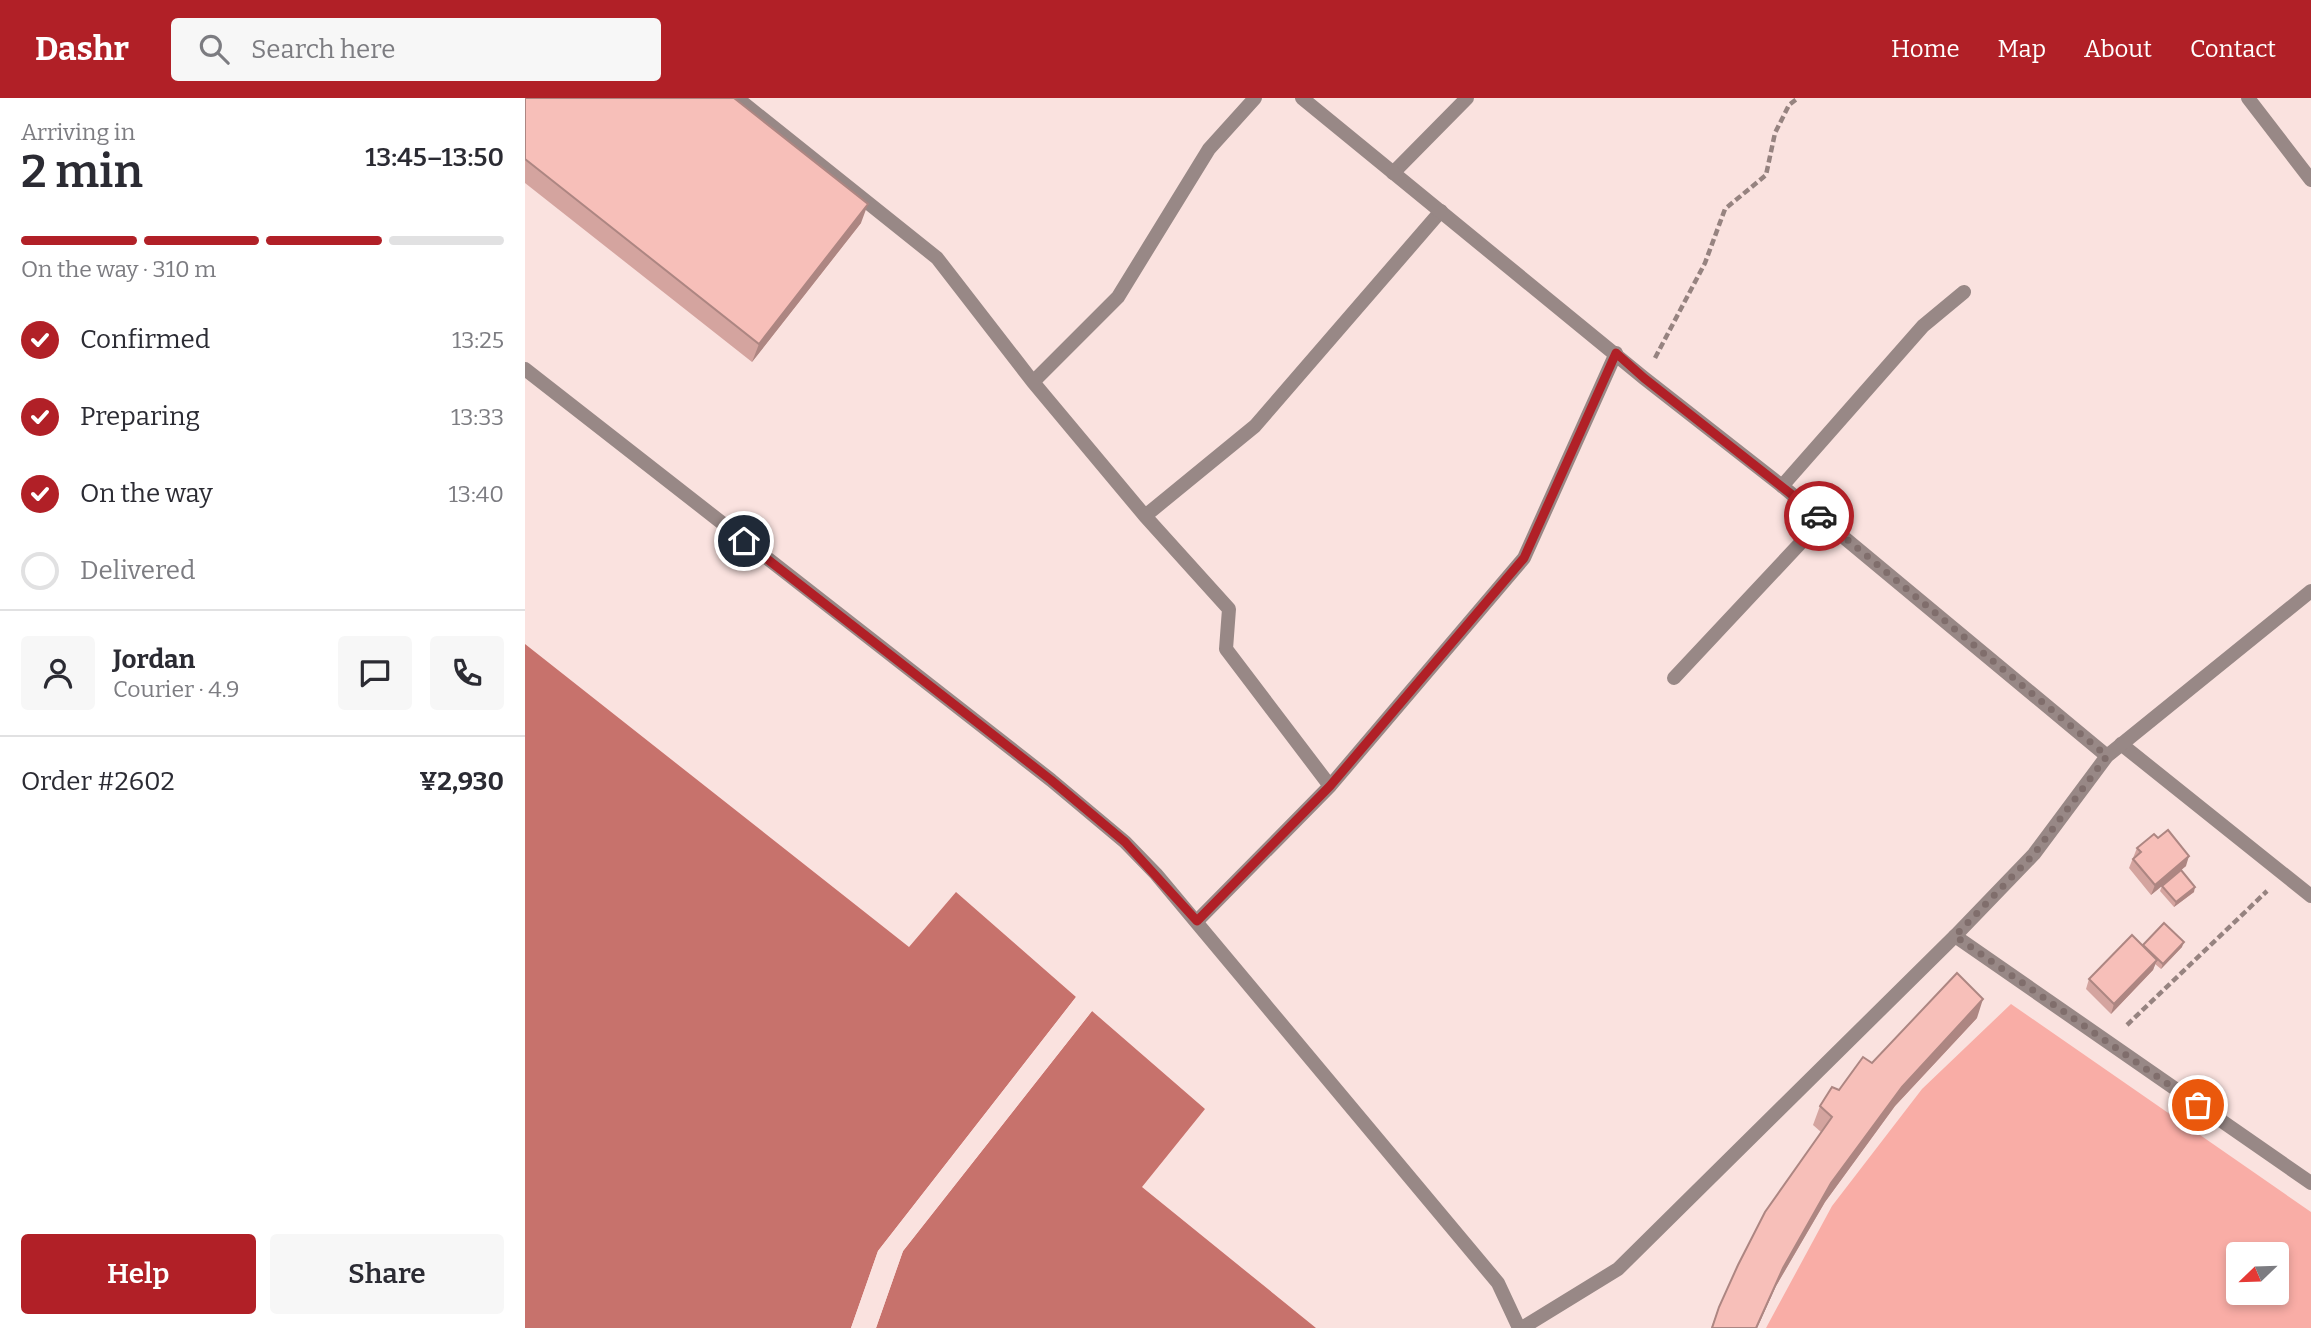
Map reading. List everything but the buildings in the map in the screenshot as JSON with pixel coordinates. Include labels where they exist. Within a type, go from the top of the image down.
[{"type":"street","points":[[737,98],[937,258],[1033,382],[1145,516],[1229,609],[1226,649],[1330,786]]},
{"type":"street","points":[[1033,382],[1118,298],[1209,149],[1255,98]]},
{"type":"street","points":[[1302,98],[1644,378],[1823,519],[2107,756]]},
{"type":"street","points":[[1394,173],[1467,98]]},
{"type":"street","points":[[2248,98],[2311,180]]},
{"type":"street","points":[[1145,516],[1255,426],[1441,211]]},
{"type":"street","points":[[1782,486],[1923,326],[1964,292]]},
{"type":"street","points":[[1197,921],[1330,786],[1524,558],[1616,353]]},
{"type":"street","points":[[525,369],[1051,780],[1125,842],[1197,921],[1498,1283],[1520,1328],[1618,1269],[1955,936],[2034,854],[2107,756],[2311,591]]},
{"type":"street","points":[[1674,678],[1823,519]]},
{"type":"street","points":[[2121,744],[2311,896]]},
{"type":"street","points":[[1955,936],[2311,1183]]},
{"type":"path","points":[[1644,378],[1705,263],[1725,209],[1766,175],[1775,133],[1789,105],[1798,98]]},
{"type":"path","points":[[2108,1043],[2284,874]]},
{"type":"shaded area","points":[[525,644],[909,947],[956,892],[1076,997],[878,1251],[851,1328],[525,1328]]},
{"type":"shaded area","points":[[2011,1004],[2311,1212],[2311,1328],[1766,1328],[1832,1206],[1922,1089]]},
{"type":"shaded area","points":[[1092,1011],[1205,1109],[1142,1187],[1316,1328],[876,1328],[903,1251]]},
{"type":"pier","points":[[1076,997],[1079,999],[881,1253],[854,1328],[851,1328],[878,1251]]},
{"type":"pier","points":[[1089,1009],[1092,1011],[903,1251],[876,1328],[872,1328],[900,1250]]},
{"type":"way so far","points":[[1819,516],[2107,756],[2034,854],[1955,936],[2198,1105]]},
{"type":"route","points":[[744,541],[1051,780],[1125,842],[1197,921],[1330,786],[1524,558],[1616,353],[1819,516]]}]
